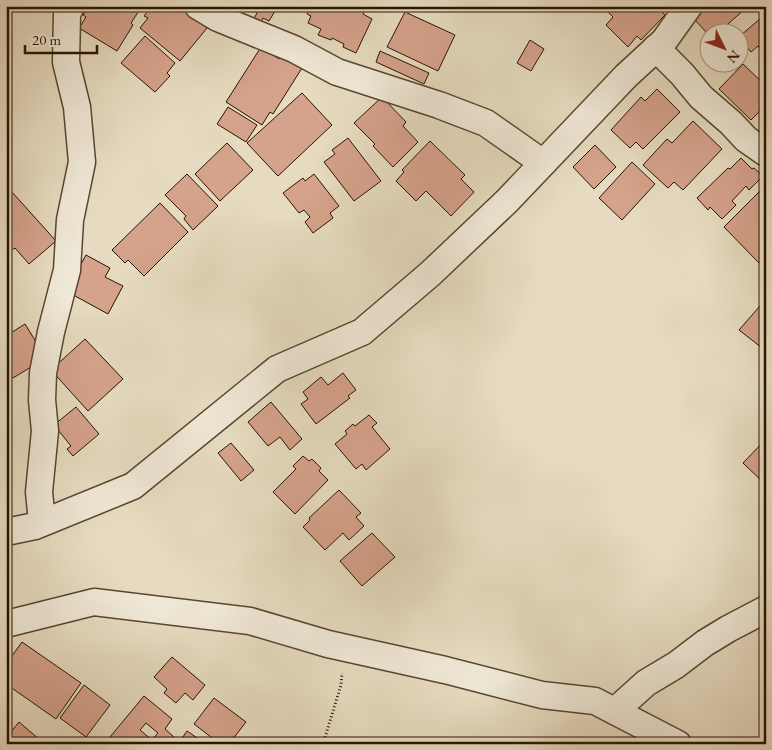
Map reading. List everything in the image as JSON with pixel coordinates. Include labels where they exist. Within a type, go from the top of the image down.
[{"type":"street","points":[[42,522],[39,492],[45,431],[42,400],[43,373],[51,332],[67,270],[70,220],[82,162],[77,106],[66,62],[67,14],[71,6]]},
{"type":"street","points":[[198,6],[218,18],[302,53],[337,72],[439,105],[486,123],[543,163]]},
{"type":"street","points":[[6,532],[42,522],[133,486],[277,369],[362,332],[430,274],[507,201],[626,76],[664,41],[689,6]]},
{"type":"street","points":[[656,48],[682,74],[701,97],[731,123],[746,140],[766,153]]},
{"type":"street","points":[[6,624],[94,602],[250,621],[344,647],[542,695],[595,701],[678,744]]},
{"type":"street","points":[[615,711],[646,683],[676,665],[705,643],[766,609]]},
{"type":"path","points":[[323,744],[341,685],[344,647]]},
{"type":"building","points":[[88,6],[136,6],[140,9],[131,23],[133,25],[117,51],[79,28],[86,17],[83,15]]},
{"type":"building","points":[[152,6],[180,6],[207,28],[180,61],[140,28],[148,18],[144,16]]},
{"type":"building","points":[[246,6],[278,6],[269,21],[263,18],[257,29],[250,26],[257,13]]},
{"type":"building","points":[[310,6],[366,6],[363,14],[372,19],[356,53],[343,47],[344,44],[332,38],[331,40],[318,35],[321,29],[308,23],[311,16],[307,14]]},
{"type":"building","points":[[613,6],[663,6],[660,10],[665,15],[641,40],[637,36],[628,47],[606,25],[613,17],[608,12]]},
{"type":"building","points":[[704,6],[744,6],[746,8],[730,22],[700,22],[700,25],[692,17]]},
{"type":"building","points":[[405,12],[455,35],[438,71],[387,47]]},
{"type":"building","points":[[761,18],[766,23],[766,55],[758,46],[751,52],[750,51],[750,27]]},
{"type":"building","points":[[145,36],[175,63],[167,73],[170,76],[155,92],[121,63]]},
{"type":"building","points":[[530,40],[544,49],[531,71],[517,63]]},
{"type":"building","points":[[261,47],[279,59],[281,55],[302,68],[273,114],[270,112],[262,125],[226,102]]},
{"type":"building","points":[[380,51],[429,73],[424,84],[376,62]]},
{"type":"building","points":[[750,71],[766,86],[766,105],[751,120],[719,89],[735,72]]},
{"type":"building","points":[[657,89],[680,112],[643,149],[636,142],[630,148],[611,130],[641,97],[645,101]]},
{"type":"building","points":[[302,93],[332,125],[278,176],[247,143]]},
{"type":"building","points":[[382,97],[406,122],[403,126],[418,142],[393,167],[373,146],[375,144],[354,123]]},
{"type":"building","points":[[228,107],[257,125],[246,142],[217,124]]},
{"type":"building","points":[[693,121],[722,149],[683,190],[674,182],[668,188],[643,165],[667,139],[672,143]]},
{"type":"building","points":[[348,138],[381,181],[354,201],[324,162],[335,154],[332,150]]},
{"type":"building","points":[[430,141],[465,175],[461,179],[474,192],[451,216],[426,191],[416,201],[396,181],[404,172],[402,170]]},
{"type":"building","points":[[227,143],[253,170],[220,201],[195,174]]},
{"type":"building","points":[[595,145],[616,167],[594,189],[573,167]]},
{"type":"building","points":[[741,158],[752,169],[754,168],[763,176],[749,190],[746,186],[732,201],[736,205],[722,219],[710,207],[708,210],[697,198]]},
{"type":"building","points":[[632,162],[655,184],[622,220],[599,198]]},
{"type":"building","points":[[187,174],[218,206],[193,230],[184,219],[186,216],[165,195]]},
{"type":"building","points":[[314,174],[339,206],[330,213],[333,218],[313,233],[305,222],[310,217],[304,210],[299,213],[283,193],[303,178],[305,181]]},
{"type":"building","points":[[766,185],[766,256],[759,263],[724,227]]},
{"type":"building","points":[[12,192],[56,241],[29,264],[15,248],[6,254],[6,197]]},
{"type":"building","points":[[160,203],[188,232],[144,276],[128,260],[125,263],[112,250]]},
{"type":"building","points":[[86,255],[110,268],[105,277],[123,286],[108,314],[66,291]]},
{"type":"building","points":[[766,299],[766,351],[739,330]]},
{"type":"building","points":[[25,324],[46,358],[13,378],[6,367],[6,336]]},
{"type":"building","points":[[85,339],[123,379],[88,411],[51,370]]},
{"type":"building","points":[[343,373],[356,390],[348,396],[350,398],[316,424],[301,404],[308,399],[303,392],[321,377],[328,385]]},
{"type":"building","points":[[271,402],[302,439],[290,450],[280,437],[268,446],[248,422]]},
{"type":"building","points":[[76,407],[99,434],[73,456],[67,449],[71,446],[54,425]]},
{"type":"building","points":[[369,415],[377,423],[372,427],[390,449],[366,470],[362,464],[356,469],[335,444],[347,434],[345,431],[353,424],[355,426]]},
{"type":"building","points":[[766,439],[766,485],[743,463]]},
{"type":"building","points":[[231,443],[254,470],[241,481],[218,453]]},
{"type":"building","points":[[303,456],[309,461],[312,459],[321,468],[319,471],[328,480],[295,514],[273,492],[296,469],[293,466]]},
{"type":"building","points":[[339,490],[361,513],[356,517],[364,526],[349,540],[343,533],[325,550],[303,527],[310,520],[309,518]]},
{"type":"building","points":[[372,533],[395,557],[362,586],[340,561]]},
{"type":"building","points":[[22,642],[81,683],[56,719],[6,684],[6,664]]},
{"type":"building","points":[[172,657],[205,685],[193,700],[185,693],[176,703],[164,693],[167,689],[154,677]]},
{"type":"building","points":[[84,685],[110,705],[86,737],[60,718]]},
{"type":"building","points":[[144,696],[172,719],[165,729],[174,737],[168,744],[118,744],[110,737]],"holes":[[[146,723],[158,733],[152,740],[140,730]]]},
{"type":"building","points":[[214,698],[246,722],[229,744],[220,744],[194,724]]},
{"type":"building","points":[[19,722],[40,740],[37,744],[6,744],[6,738]]},
{"type":"building","points":[[187,731],[206,744],[178,744]]}]
